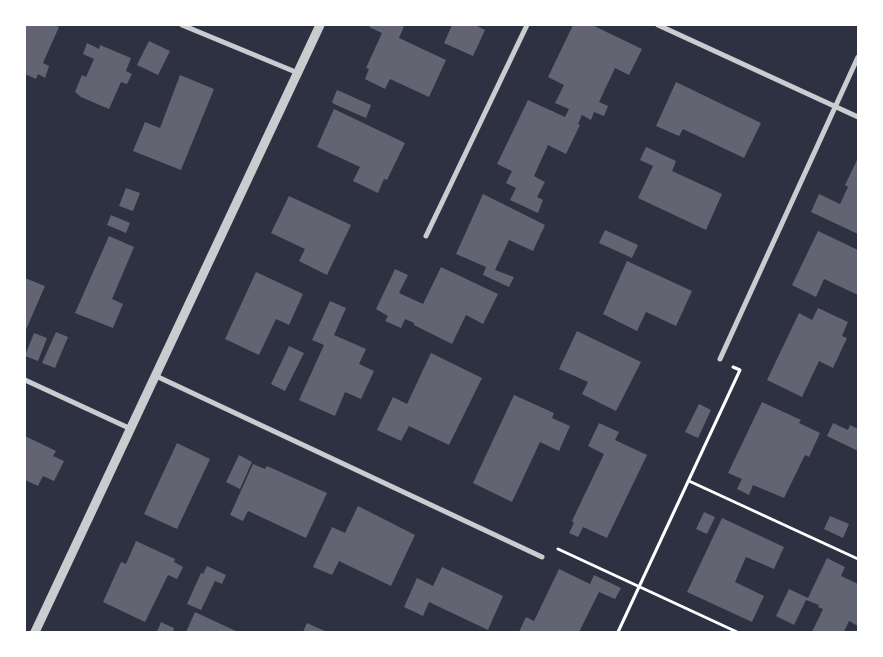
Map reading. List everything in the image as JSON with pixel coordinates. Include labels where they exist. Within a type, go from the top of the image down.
[{"type":"street","points":[[182,25],[298,73]]},
{"type":"street","points":[[35,632],[320,25]]},
{"type":"street","points":[[426,236],[527,25]]},
{"type":"street","points":[[658,25],[858,117]]},
{"type":"street","points":[[720,359],[858,57]]},
{"type":"street","points":[[156,376],[542,557]]},
{"type":"street","points":[[25,380],[131,429]]},
{"type":"path","points":[[618,632],[740,370],[720,359]]},
{"type":"path","points":[[689,481],[858,559]]},
{"type":"path","points":[[542,557],[557,549],[737,632]]},
{"type":"building","points":[[25,25],[54,25],[59,27],[43,63],[49,66],[45,78],[38,74],[36,79],[25,74]]},
{"type":"building","points":[[370,25],[404,26],[399,38],[446,60],[429,97],[390,79],[385,89],[365,79],[369,69],[366,68],[382,33],[369,27]]},
{"type":"building","points":[[452,25],[475,25],[485,30],[473,56],[444,43]]},
{"type":"building","points":[[573,25],[592,25],[642,49],[629,75],[615,68],[599,102],[608,106],[604,116],[594,112],[591,120],[582,115],[578,124],[580,125],[566,154],[548,145],[534,176],[545,182],[537,197],[543,200],[538,213],[510,200],[516,188],[506,183],[512,171],[497,164],[528,100],[565,117],[569,109],[555,103],[564,85],[548,77]]},
{"type":"building","points":[[149,41],[170,51],[158,75],[137,65]]},
{"type":"building","points":[[87,43],[99,49],[100,45],[131,58],[126,71],[132,74],[127,84],[121,82],[109,109],[81,97],[75,92],[82,75],[86,77],[94,59],[83,54]]},
{"type":"building","points":[[180,75],[214,89],[181,170],[133,151],[145,122],[160,128]]},
{"type":"building","points":[[676,82],[761,123],[744,158],[683,129],[679,136],[656,126]]},
{"type":"building","points":[[337,90],[371,105],[366,118],[334,104],[332,102]]},
{"type":"building","points":[[334,109],[405,143],[387,180],[384,179],[378,193],[353,181],[360,167],[317,147]]},
{"type":"building","points":[[646,147],[676,161],[672,171],[722,194],[706,230],[638,198],[653,166],[640,160]]},
{"type":"building","points":[[858,158],[858,234],[811,212],[819,194],[840,204],[848,187],[845,185]]},
{"type":"building","points":[[126,188],[140,193],[133,211],[119,206]]},
{"type":"building","points":[[483,194],[545,225],[533,251],[509,240],[495,270],[514,277],[509,287],[483,275],[486,267],[456,254]]},
{"type":"building","points":[[289,196],[351,225],[327,275],[299,261],[305,249],[271,233]]},
{"type":"building","points":[[111,215],[130,223],[126,233],[107,225]]},
{"type":"building","points":[[605,230],[638,245],[632,258],[599,243]]},
{"type":"building","points":[[818,231],[858,250],[858,295],[824,279],[816,297],[792,285]]},
{"type":"building","points":[[109,236],[134,247],[112,299],[123,304],[113,328],[75,313]]},
{"type":"building","points":[[627,261],[692,291],[676,326],[646,312],[637,331],[603,314]]},
{"type":"building","points":[[441,267],[498,294],[483,324],[466,315],[452,344],[405,319],[401,328],[385,321],[388,316],[376,309],[395,269],[408,275],[399,293],[423,304]]},
{"type":"building","points":[[256,272],[303,294],[289,325],[276,319],[259,355],[225,339]]},
{"type":"building","points":[[25,278],[45,286],[25,332]]},
{"type":"building","points":[[330,301],[346,308],[334,335],[366,349],[359,364],[374,371],[361,399],[345,392],[335,416],[299,400],[324,345],[312,340]]},
{"type":"building","points":[[818,308],[848,322],[842,336],[847,338],[833,368],[819,361],[802,397],[767,380],[799,313],[812,320]]},
{"type":"building","points":[[577,331],[641,362],[616,411],[582,394],[588,382],[559,369]]},
{"type":"building","points":[[56,332],[68,337],[55,368],[42,363]]},
{"type":"building","points":[[34,333],[47,338],[38,361],[25,356]]},
{"type":"building","points":[[289,346],[304,353],[285,391],[271,384]]},
{"type":"building","points":[[431,353],[482,378],[449,445],[409,426],[401,441],[377,430],[393,397],[407,404]]},
{"type":"building","points":[[514,395],[554,413],[552,418],[570,426],[559,451],[540,442],[512,502],[473,483]]},
{"type":"building","points":[[762,402],[801,420],[799,423],[820,433],[809,457],[805,455],[784,498],[753,485],[749,495],[737,489],[742,479],[728,473]]},
{"type":"building","points":[[699,404],[711,410],[698,438],[685,432]]},
{"type":"building","points":[[599,423],[619,432],[615,440],[647,455],[607,538],[583,527],[578,537],[569,533],[574,523],[572,521],[604,454],[588,446]]},
{"type":"building","points":[[833,423],[848,430],[850,425],[858,429],[858,451],[827,436]]},
{"type":"building","points":[[25,436],[56,451],[53,456],[64,461],[54,481],[43,476],[38,486],[25,480]]},
{"type":"building","points":[[177,443],[210,459],[177,529],[144,514]]},
{"type":"building","points":[[239,455],[252,462],[240,489],[226,482]]},
{"type":"building","points":[[253,464],[265,469],[267,466],[327,493],[306,538],[248,511],[243,521],[230,515]]},
{"type":"building","points":[[358,506],[415,535],[391,586],[339,561],[332,575],[313,567],[332,527],[345,533]]},
{"type":"building","points":[[704,512],[715,517],[707,534],[696,529]]},
{"type":"building","points":[[830,516],[849,524],[843,538],[824,529]]},
{"type":"building","points":[[722,518],[784,547],[774,569],[746,557],[735,582],[764,596],[752,622],[687,592]]},
{"type":"building","points":[[136,541],[175,559],[174,562],[183,567],[177,579],[168,575],[145,622],[103,602],[121,562],[126,564]]},
{"type":"building","points":[[827,558],[845,567],[841,576],[858,584],[858,626],[849,621],[844,632],[812,632],[823,609],[818,607],[819,605],[806,600],[794,625],[776,616],[789,589],[808,598]]},
{"type":"building","points":[[207,566],[226,575],[222,584],[215,581],[201,610],[187,604],[201,573],[203,574]]},
{"type":"building","points":[[442,567],[503,596],[488,630],[429,602],[423,616],[404,607],[417,578],[433,586]]},
{"type":"building","points":[[559,569],[590,584],[594,575],[621,588],[615,599],[599,592],[579,632],[519,632],[526,617],[534,621]]},
{"type":"building","points":[[195,612],[238,632],[186,632]]},
{"type":"building","points":[[161,622],[174,628],[173,632],[157,632]]},
{"type":"building","points":[[307,623],[327,632],[303,632]]}]
